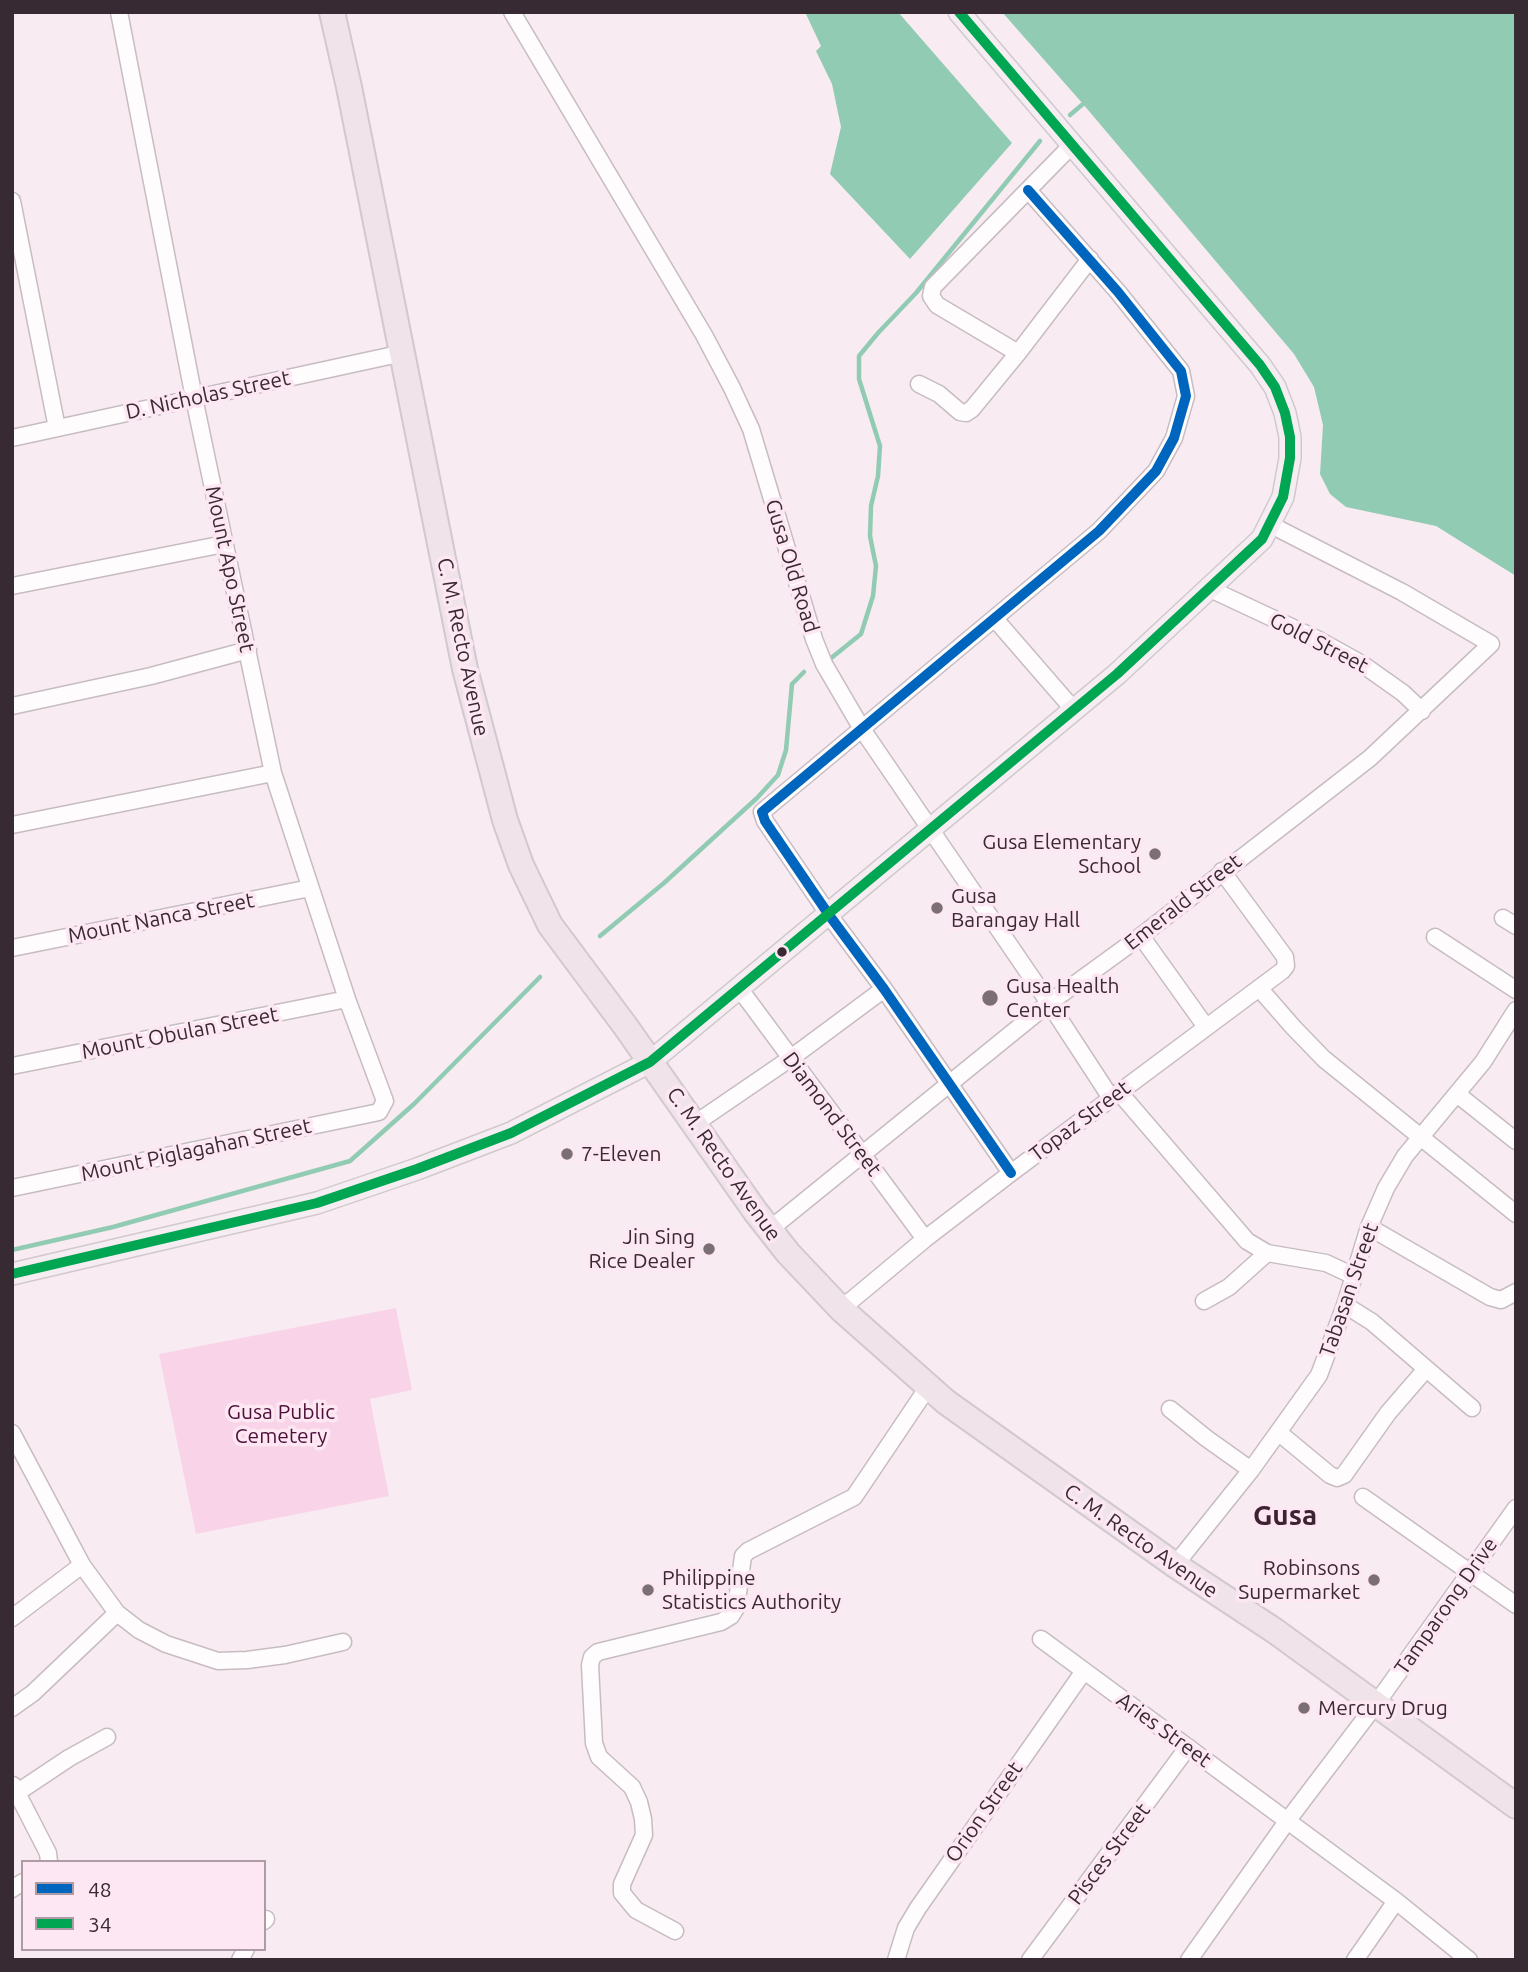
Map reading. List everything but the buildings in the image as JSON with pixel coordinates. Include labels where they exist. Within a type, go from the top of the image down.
[{"type":"highway","name":"C. M. Recto Avenue","points":[[332,12],[465,669],[505,821],[521,865],[550,925],[769,1230],[841,1308],[928,1387],[1013,1451],[1175,1565],[1275,1631],[1516,1806]]},
{"type":"main road","points":[[12,1274],[317,1203],[511,1133],[650,1062],[1117,674],[1250,552],[1270,525],[1288,482],[1290,437],[1286,413],[1275,387],[1260,365],[959,12]]},
{"type":"street","name":"Mount Apo Street","points":[[118,12],[194,398],[273,773],[347,999],[385,1101],[379,1112]]},
{"type":"street","name":"Gusa Old Road","points":[[512,12],[704,335],[732,388],[751,429],[814,639],[824,664],[862,729],[1115,1095],[1247,1241],[1267,1252]]},
{"type":"street","points":[[1018,353],[947,313],[931,296],[933,287],[1072,145]]},
{"type":"street","points":[[1011,1173],[884,989],[829,915],[762,813],[1099,531],[1147,481],[1164,458],[1183,412],[1186,396],[1181,371],[1090,259],[1028,190]]},
{"type":"street","points":[[12,201],[57,428]]},
{"type":"street","points":[[919,384],[939,394],[960,412],[966,413],[1018,353],[1090,259]]},
{"type":"street","name":"D. Nicholas Street","points":[[12,438],[403,353]]},
{"type":"street","name":"Emerald Street","points":[[769,1230],[1049,1003],[1141,936],[1342,781],[1422,711],[1491,644],[1402,592],[1270,525]]},
{"type":"street","points":[[12,586],[224,544]]},
{"type":"street","name":"Gold Street","points":[[1208,588],[1317,639],[1362,664],[1403,693],[1422,711]]},
{"type":"street","points":[[995,619],[1073,709]]},
{"type":"street","points":[[12,706],[151,676],[248,650]]},
{"type":"street","points":[[12,825],[273,773]]},
{"type":"street","name":"Topaz Street","points":[[841,1308],[1011,1173],[1282,971],[1286,961],[1278,946],[1222,871]]},
{"type":"street","name":"Mount Nanca Street","points":[[12,948],[310,888]]},
{"type":"street","points":[[1141,936],[1206,1027]]},
{"type":"street","points":[[1435,937],[1516,990]]},
{"type":"street","name":"Diamond Street","points":[[739,988],[925,1239]]},
{"type":"street","points":[[1259,988],[1324,1059],[1516,1214]]},
{"type":"street","points":[[693,1125],[884,989]]},
{"type":"street","name":"Mount Obulan Street","points":[[12,1066],[347,999]]},
{"type":"street","name":"Tabasan Street","points":[[1175,1565],[1251,1470],[1319,1375],[1345,1305],[1369,1227],[1386,1188],[1405,1156],[1483,1062],[1516,1010]]},
{"type":"street","points":[[1457,1094],[1516,1141]]},
{"type":"street","name":"Mount Piglagahan Street","points":[[12,1188],[379,1112]]},
{"type":"street","points":[[1369,1227],[1490,1297],[1501,1300],[1516,1292]]},
{"type":"street","points":[[1204,1301],[1229,1286],[1267,1252],[1326,1263],[1354,1276]]},
{"type":"street","points":[[1345,1305],[1372,1322],[1472,1408]]},
{"type":"street","points":[[1278,1432],[1329,1475],[1337,1478],[1344,1475],[1388,1413],[1426,1369]]},
{"type":"street","points":[[675,1931],[636,1910],[621,1893],[622,1884],[644,1835],[643,1819],[632,1787],[599,1757],[594,1743],[590,1665],[592,1657],[598,1652],[721,1622],[731,1616],[736,1608],[743,1556],[854,1497],[928,1387]]},
{"type":"street","points":[[1170,1409],[1251,1470]]},
{"type":"street","points":[[12,1433],[82,1564],[117,1613],[139,1630],[166,1644],[218,1661],[285,1655],[343,1642]]},
{"type":"street","points":[[1363,1497],[1516,1605]]},
{"type":"street","name":"Tamparong Drive","points":[[1376,1704],[1516,1508]]},
{"type":"street","points":[[12,1618],[82,1564]]},
{"type":"street","points":[[12,1708],[33,1693],[117,1613]]},
{"type":"street","name":"Aries Street","points":[[1041,1639],[1288,1820],[1469,1960]]},
{"type":"street","name":"Orion Street","points":[[896,1960],[906,1928],[918,1908],[1084,1671]]},
{"type":"street","points":[[1189,1960],[1288,1820],[1376,1704]]},
{"type":"street","points":[[49,1860],[48,1853],[14,1791],[107,1737]]},
{"type":"street","name":"Pisces Street","points":[[1030,1960],[1188,1747]]},
{"type":"street","points":[[1355,1960],[1396,1901]]},
{"type":"green space","name":"Gusa Public Cemetery","points":[[396,1308],[412,1390],[370,1399],[389,1496],[196,1534],[159,1354]]},
{"type":"shaded area","points":[[805,12],[898,12],[1012,143],[910,259],[830,174],[841,127],[832,84],[816,51],[821,46]]},
{"type":"shaded area","points":[[1002,12],[1516,12],[1516,576],[1436,526],[1346,507],[1330,494],[1320,474],[1323,425],[1314,387],[1294,354]]},
{"type":"waterway","points":[[1070,115],[1083,104]]},
{"type":"waterway","points":[[830,659],[861,634],[873,596],[876,566],[870,536],[871,506],[878,476],[880,446],[859,379],[859,356],[916,293],[1040,141]]},
{"type":"waterway","points":[[600,936],[664,883],[757,798],[778,775],[786,750],[792,684],[804,672]]},
{"type":"waterway","points":[[12,1250],[113,1227],[350,1161],[414,1104],[540,977]]},
{"type":"transit line","name":"34","points":[[12,1274],[317,1203],[511,1133],[650,1062],[1117,674],[1262,539],[1283,497],[1290,458],[1290,437],[1285,413],[1275,387],[1260,365],[959,12]]},
{"type":"transit line","name":"48","points":[[1011,1173],[884,989],[829,915],[765,821],[762,812],[1099,531],[1156,471],[1174,438],[1186,396],[1181,371],[1118,292],[1028,190]]},
{"type":"place","name":"Gusa Elementary School","points":[[1155,854]]},
{"type":"place","name":"Gusa Barangay Hall","points":[[937,908]]},
{"type":"place","name":"Gusa Health Center","points":[[990,998]]},
{"type":"place","name":"7-Eleven","points":[[567,1154]]},
{"type":"place","name":"Jin Sing Rice Dealer","points":[[709,1249]]},
{"type":"place","name":"Robinsons Supermarket","points":[[1374,1580]]},
{"type":"place","name":"Philippine Statistics Authority","points":[[648,1590]]},
{"type":"place","name":"Mercury Drug","points":[[1304,1708]]},
{"type":"district","name":"Gusa","points":[[1285,1516]]}]
